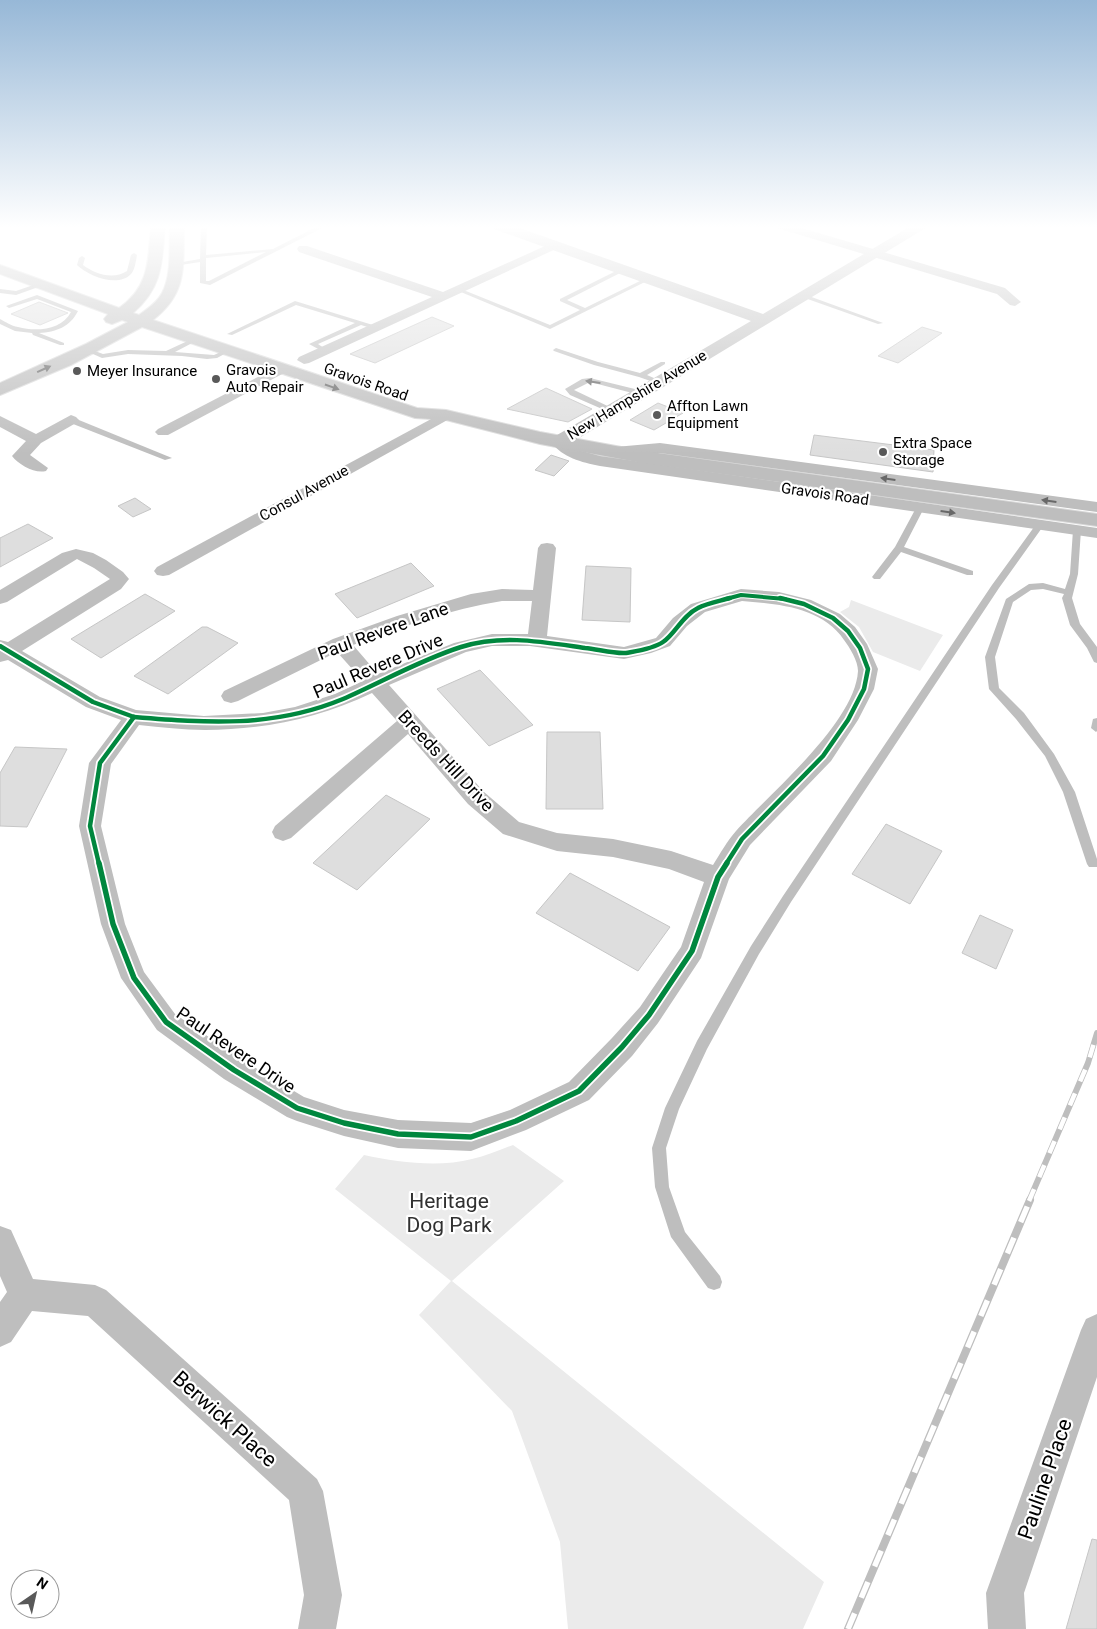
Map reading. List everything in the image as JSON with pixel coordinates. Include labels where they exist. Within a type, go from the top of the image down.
[{"type":"main road","name":"Gravois Road","points":[[89,302],[194,340],[229,342],[304,360],[428,403],[446,415]]},
{"type":"main road","points":[[135,302],[172,315]]},
{"type":"main road","points":[[101,324],[120,314],[135,302]]},
{"type":"main road","points":[[0,390],[88,343],[139,321],[163,302]]},
{"type":"main road","points":[[713,302],[764,320]]},
{"type":"main road","name":"New Hampshire Avenue","points":[[559,442],[794,302]]},
{"type":"main road","name":"Gravois Road","points":[[213,328],[229,342],[282,369],[415,413],[446,415],[559,442],[615,452],[1097,520]]},
{"type":"main road","points":[[0,374],[62,344],[88,343],[174,333]]},
{"type":"street","points":[[304,360],[433,302]]},
{"type":"street","points":[[163,432],[282,369]]},
{"type":"street","name":"Consul Avenue","points":[[163,570],[446,415]]},
{"type":"street","points":[[40,468],[20,456],[36,440],[71,420]]},
{"type":"street","points":[[0,421],[36,440]]},
{"type":"street","name":"Gravois Road","points":[[559,442],[565,450],[584,458],[600,461],[1097,533]]},
{"type":"street","name":"Gravois Road","points":[[615,452],[660,448],[1097,507]]},
{"type":"street","points":[[537,641],[547,548]]},
{"type":"street","points":[[0,598],[76,554],[115,573],[120,579],[115,585],[2,651]]},
{"type":"street","name":"Paul Revere Lane","points":[[231,696],[340,643],[404,620],[470,600],[502,595],[542,596]]},
{"type":"street","name":"Paul Revere Drive","points":[[2,651],[93,702],[134,717],[204,723],[263,720],[306,711],[342,699],[461,647],[492,640],[537,641],[624,653],[651,647],[663,642],[680,622],[698,608],[741,595],[779,598],[804,604],[833,618],[848,631],[860,648],[868,669],[864,690],[848,720],[823,756],[742,839],[718,877],[692,951],[644,1021],[622,1047],[579,1091],[516,1121],[471,1137],[398,1134],[344,1123],[296,1108],[234,1070],[166,1022],[134,978],[113,924],[90,826],[100,763],[134,717]]},
{"type":"street","name":"Breeds Hill Drive","points":[[340,643],[476,798],[511,828],[557,842],[613,848],[671,860],[718,877]]},
{"type":"street","points":[[284,832],[409,722]]},
{"type":"street","points":[[0,1241],[24,1294],[0,1331]]},
{"type":"street","name":"Berwick Place","points":[[24,1294],[95,1301],[305,1491],[323,1595],[317,1629]]},
{"type":"street","name":"Pauline Place","points":[[1007,1629],[1006,1593],[1097,1330]]},
{"type":"lane","points":[[4,309],[20,302]]},
{"type":"lane","points":[[32,332],[46,331],[74,316],[75,311],[60,302]]},
{"type":"lane","points":[[489,302],[550,327],[601,302]]},
{"type":"lane","points":[[567,302],[585,310]]},
{"type":"lane","points":[[821,302],[880,323]]},
{"type":"lane","points":[[88,343],[102,356],[128,352],[215,357],[229,342],[295,303],[301,303],[374,327]]},
{"type":"lane","points":[[0,321],[8,326],[32,332],[62,344]]},
{"type":"lane","points":[[324,350],[312,344],[361,323]]},
{"type":"lane","points":[[168,353],[194,340]]},
{"type":"lane","points":[[556,350],[596,364],[641,375],[659,382]]},
{"type":"lane","points":[[641,375],[663,362]]},
{"type":"lane","points":[[612,410],[568,389],[585,380],[590,380],[640,393]]},
{"type":"lane","points":[[71,420],[168,458]]},
{"type":"lane","points":[[876,577],[900,548],[920,508]]},
{"type":"lane","points":[[714,1282],[679,1237],[662,1187],[659,1148],[672,1108],[702,1045],[754,950],[995,586],[1040,525]]},
{"type":"lane","points":[[1077,530],[1074,574],[1067,598],[1075,625],[1092,647],[1097,660]]},
{"type":"lane","points":[[900,548],[970,573]]},
{"type":"lane","points":[[1068,592],[1043,586],[1029,587],[1010,601],[990,657],[994,689],[1020,716],[1050,754],[1069,792],[1092,864]]},
{"type":"green space","points":[[851,600],[943,635],[920,671],[873,652],[859,627],[840,612],[849,607]]},
{"type":"green space","name":"Heritage Dog Park","points":[[513,1145],[564,1181],[452,1281],[824,1582],[803,1629],[568,1629],[560,1542],[512,1411],[419,1315],[451,1281],[335,1189],[364,1155],[404,1162],[432,1164],[459,1162],[477,1158]]},
{"type":"building","points":[[39,302],[68,313],[40,325],[11,314]]},
{"type":"building","points":[[432,317],[454,326],[375,363],[350,354]]},
{"type":"building","points":[[922,327],[942,333],[898,363],[878,356]]},
{"type":"building","points":[[546,388],[592,409],[568,422],[507,409]]},
{"type":"building","points":[[658,403],[683,413],[654,430],[630,420]]},
{"type":"building","name":"Extra Space Storage","points":[[814,435],[934,450],[933,472],[810,455]]},
{"type":"building","points":[[551,455],[569,461],[554,476],[535,470]]},
{"type":"building","points":[[135,498],[151,509],[133,517],[118,506]]},
{"type":"building","points":[[28,524],[53,538],[0,567],[0,538]]},
{"type":"building","points":[[411,563],[434,586],[357,618],[335,594]]},
{"type":"building","points":[[586,566],[631,568],[630,622],[582,620]]},
{"type":"building","points":[[145,594],[175,611],[101,658],[71,639]]},
{"type":"building","points":[[202,627],[207,627],[238,643],[168,694],[134,676]]},
{"type":"building","points":[[480,670],[533,725],[489,746],[437,689]]},
{"type":"building","points":[[547,732],[600,732],[603,809],[546,809]]},
{"type":"building","points":[[15,747],[67,749],[27,827],[0,826],[0,773]]},
{"type":"building","points":[[386,795],[430,819],[357,890],[313,863]]},
{"type":"building","points":[[886,824],[942,851],[910,904],[852,874]]},
{"type":"building","points":[[570,873],[670,927],[638,971],[536,913]]},
{"type":"building","points":[[980,915],[1013,930],[996,969],[962,953]]},
{"type":"building","points":[[1092,1539],[1097,1540],[1097,1629],[1066,1629]]},
{"type":"railway","points":[[1029,1201],[1088,1063],[1097,1033]]},
{"type":"railway","points":[[848,1629],[1030,1200]]},
{"type":"cycle path","points":[[0,646],[93,702],[134,717],[100,763],[90,826],[113,924],[134,978],[166,1022],[234,1070],[297,1108],[344,1123],[398,1134],[471,1137],[516,1121],[579,1091],[622,1047],[649,1015],[692,951],[718,877],[742,839],[823,756],[848,720],[864,689],[868,669],[860,648],[848,631],[833,618],[804,604],[779,598],[741,595],[698,608],[680,622],[663,642],[651,647],[624,653],[530,640],[492,640],[461,647],[413,666],[342,699],[297,714],[263,720],[204,723],[134,717]]},
{"type":"place","name":"Meyer Insurance","points":[[77,371]]},
{"type":"place","name":"Gravois Auto Repair","points":[[216,379]]},
{"type":"place","name":"Affton Lawn Equipment","points":[[657,415]]},
{"type":"place","name":"Extra Space Storage","points":[[883,452]]}]
